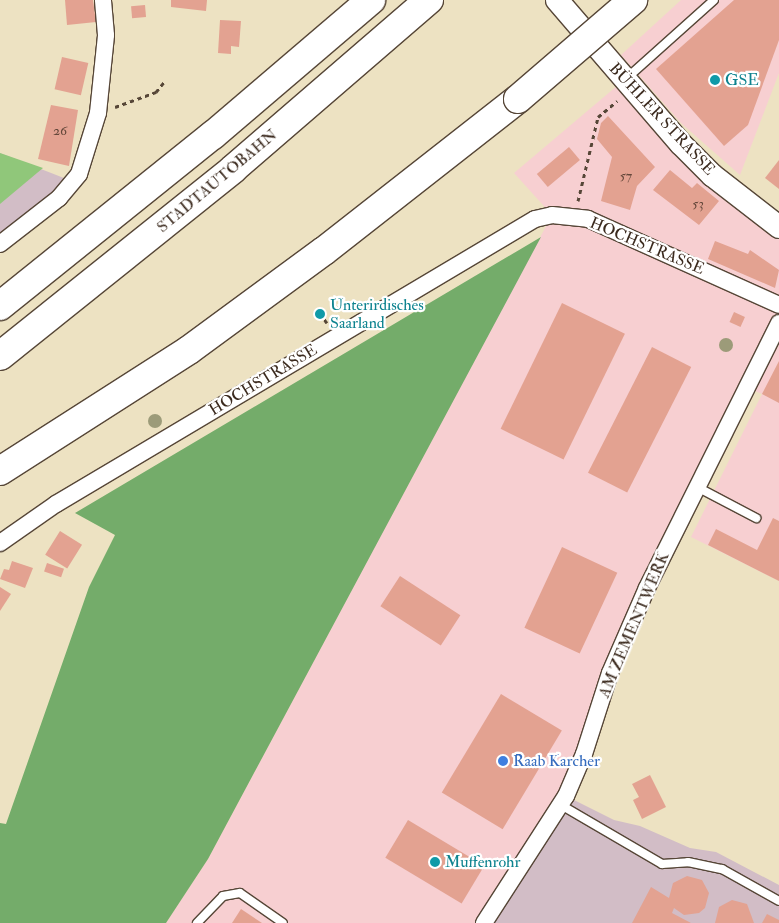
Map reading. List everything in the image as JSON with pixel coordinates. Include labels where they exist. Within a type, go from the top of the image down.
[{"type":"highway","points":[[0,306],[213,135],[371,0]]},
{"type":"highway","name":"STADTAUTOBAHN","points":[[0,356],[233,169],[429,0]]},
{"type":"highway","points":[[0,471],[189,350],[324,251],[518,99],[633,0]]},
{"type":"main road","name":"BÜHLER STRASSE","points":[[557,0],[628,84],[712,174],[779,226]]},
{"type":"street","points":[[0,244],[59,198],[77,178],[98,113],[106,35],[103,0]]},
{"type":"street","name":"HOCHSTRASSE","points":[[0,543],[56,504],[520,226],[552,215],[588,219],[779,305]]},
{"type":"street","name":"AM ZEMENTWERK","points":[[484,923],[561,805],[584,754],[610,674],[697,488],[779,323]]},
{"type":"lane","points":[[628,84],[714,0]]},
{"type":"lane","points":[[697,488],[756,518]]},
{"type":"lane","points":[[561,805],[662,864],[688,862],[722,869],[779,900]]},
{"type":"lane","points":[[197,923],[223,896],[240,893],[283,923]]},
{"type":"path","points":[[98,113],[156,92],[164,82]]},
{"type":"path","points":[[574,216],[598,117],[628,84]]},
{"type":"shaded area","name":"GSE","points":[[681,0],[779,0],[779,73],[740,175],[681,123],[621,55]]},
{"type":"shaded area","points":[[624,80],[779,227],[779,581],[691,537],[762,394],[746,387],[697,487],[584,754],[484,923],[166,923],[208,859],[552,215],[514,173]]},
{"type":"shaded area","points":[[0,153],[69,180],[0,237]]},
{"type":"shaded area","points":[[566,796],[614,820],[640,826],[690,848],[716,852],[779,885],[779,923],[484,923]]},
{"type":"green space","points":[[0,153],[43,168],[0,204]]},
{"type":"green space","points":[[541,237],[208,859],[166,923],[0,923],[0,823],[6,824],[89,587],[115,535],[75,513]]},
{"type":"building","points":[[65,0],[93,0],[96,22],[67,25]]},
{"type":"building","points":[[171,0],[207,0],[206,11],[171,7]]},
{"type":"building","name":"GSE","points":[[734,0],[779,0],[779,40],[748,125],[724,146],[656,69]]},
{"type":"building","points":[[145,5],[146,17],[132,18],[131,6]]},
{"type":"building","points":[[220,20],[241,21],[239,47],[231,46],[231,54],[218,53]]},
{"type":"building","points":[[62,57],[88,63],[81,95],[55,89]]},
{"type":"building","points":[[51,105],[78,110],[69,166],[38,159]]},
{"type":"building","points":[[608,116],[655,167],[637,186],[630,210],[601,201],[612,157],[597,139],[601,123]]},
{"type":"building","points":[[569,147],[580,160],[548,187],[537,174]]},
{"type":"building","points":[[779,160],[779,189],[765,178]]},
{"type":"building","points":[[670,170],[692,188],[697,183],[719,201],[699,225],[653,190]]},
{"type":"building","points":[[715,241],[748,254],[750,250],[779,270],[775,288],[708,259]]},
{"type":"building","points":[[562,303],[625,334],[564,460],[501,429]]},
{"type":"building","points":[[734,312],[745,317],[740,327],[730,322]]},
{"type":"building","points":[[652,347],[691,367],[627,493],[588,473]]},
{"type":"building","points":[[779,361],[779,403],[762,394]]},
{"type":"building","points":[[773,518],[779,521],[779,581],[708,545],[716,529],[757,550]]},
{"type":"building","points":[[60,531],[82,545],[67,569],[45,555]]},
{"type":"building","points":[[562,547],[617,573],[580,653],[524,628]]},
{"type":"building","points":[[12,561],[33,568],[25,588],[0,579],[4,569],[9,570]]},
{"type":"building","points":[[47,563],[64,569],[61,577],[44,572]]},
{"type":"building","points":[[400,576],[460,615],[441,645],[380,606]]},
{"type":"building","points":[[0,587],[11,594],[0,611]]},
{"type":"building","name":"Raab Karcher","points":[[501,694],[562,731],[503,829],[442,793]]},
{"type":"building","points":[[650,775],[666,807],[642,819],[633,800],[639,797],[632,784]]},
{"type":"building","name":"Muffenrohr","points":[[408,820],[484,866],[462,904],[385,858]]},
{"type":"building","points":[[687,876],[702,880],[709,893],[705,908],[699,913],[684,915],[674,908],[672,913],[691,923],[632,923],[651,887],[669,898],[673,883]]},
{"type":"building","points":[[732,900],[747,904],[754,923],[715,923],[719,907]]},
{"type":"building","points":[[241,909],[262,923],[232,923]]},
{"type":"building","points":[[767,914],[779,920],[779,923],[762,923]]},
{"type":"place","name":"GSE","points":[[715,80]]},
{"type":"place","name":"Unterirdisches Saarland","points":[[320,314]]},
{"type":"place","name":"Raab Karcher","points":[[503,761]]},
{"type":"place","name":"Muffenrohr","points":[[435,862]]}]
